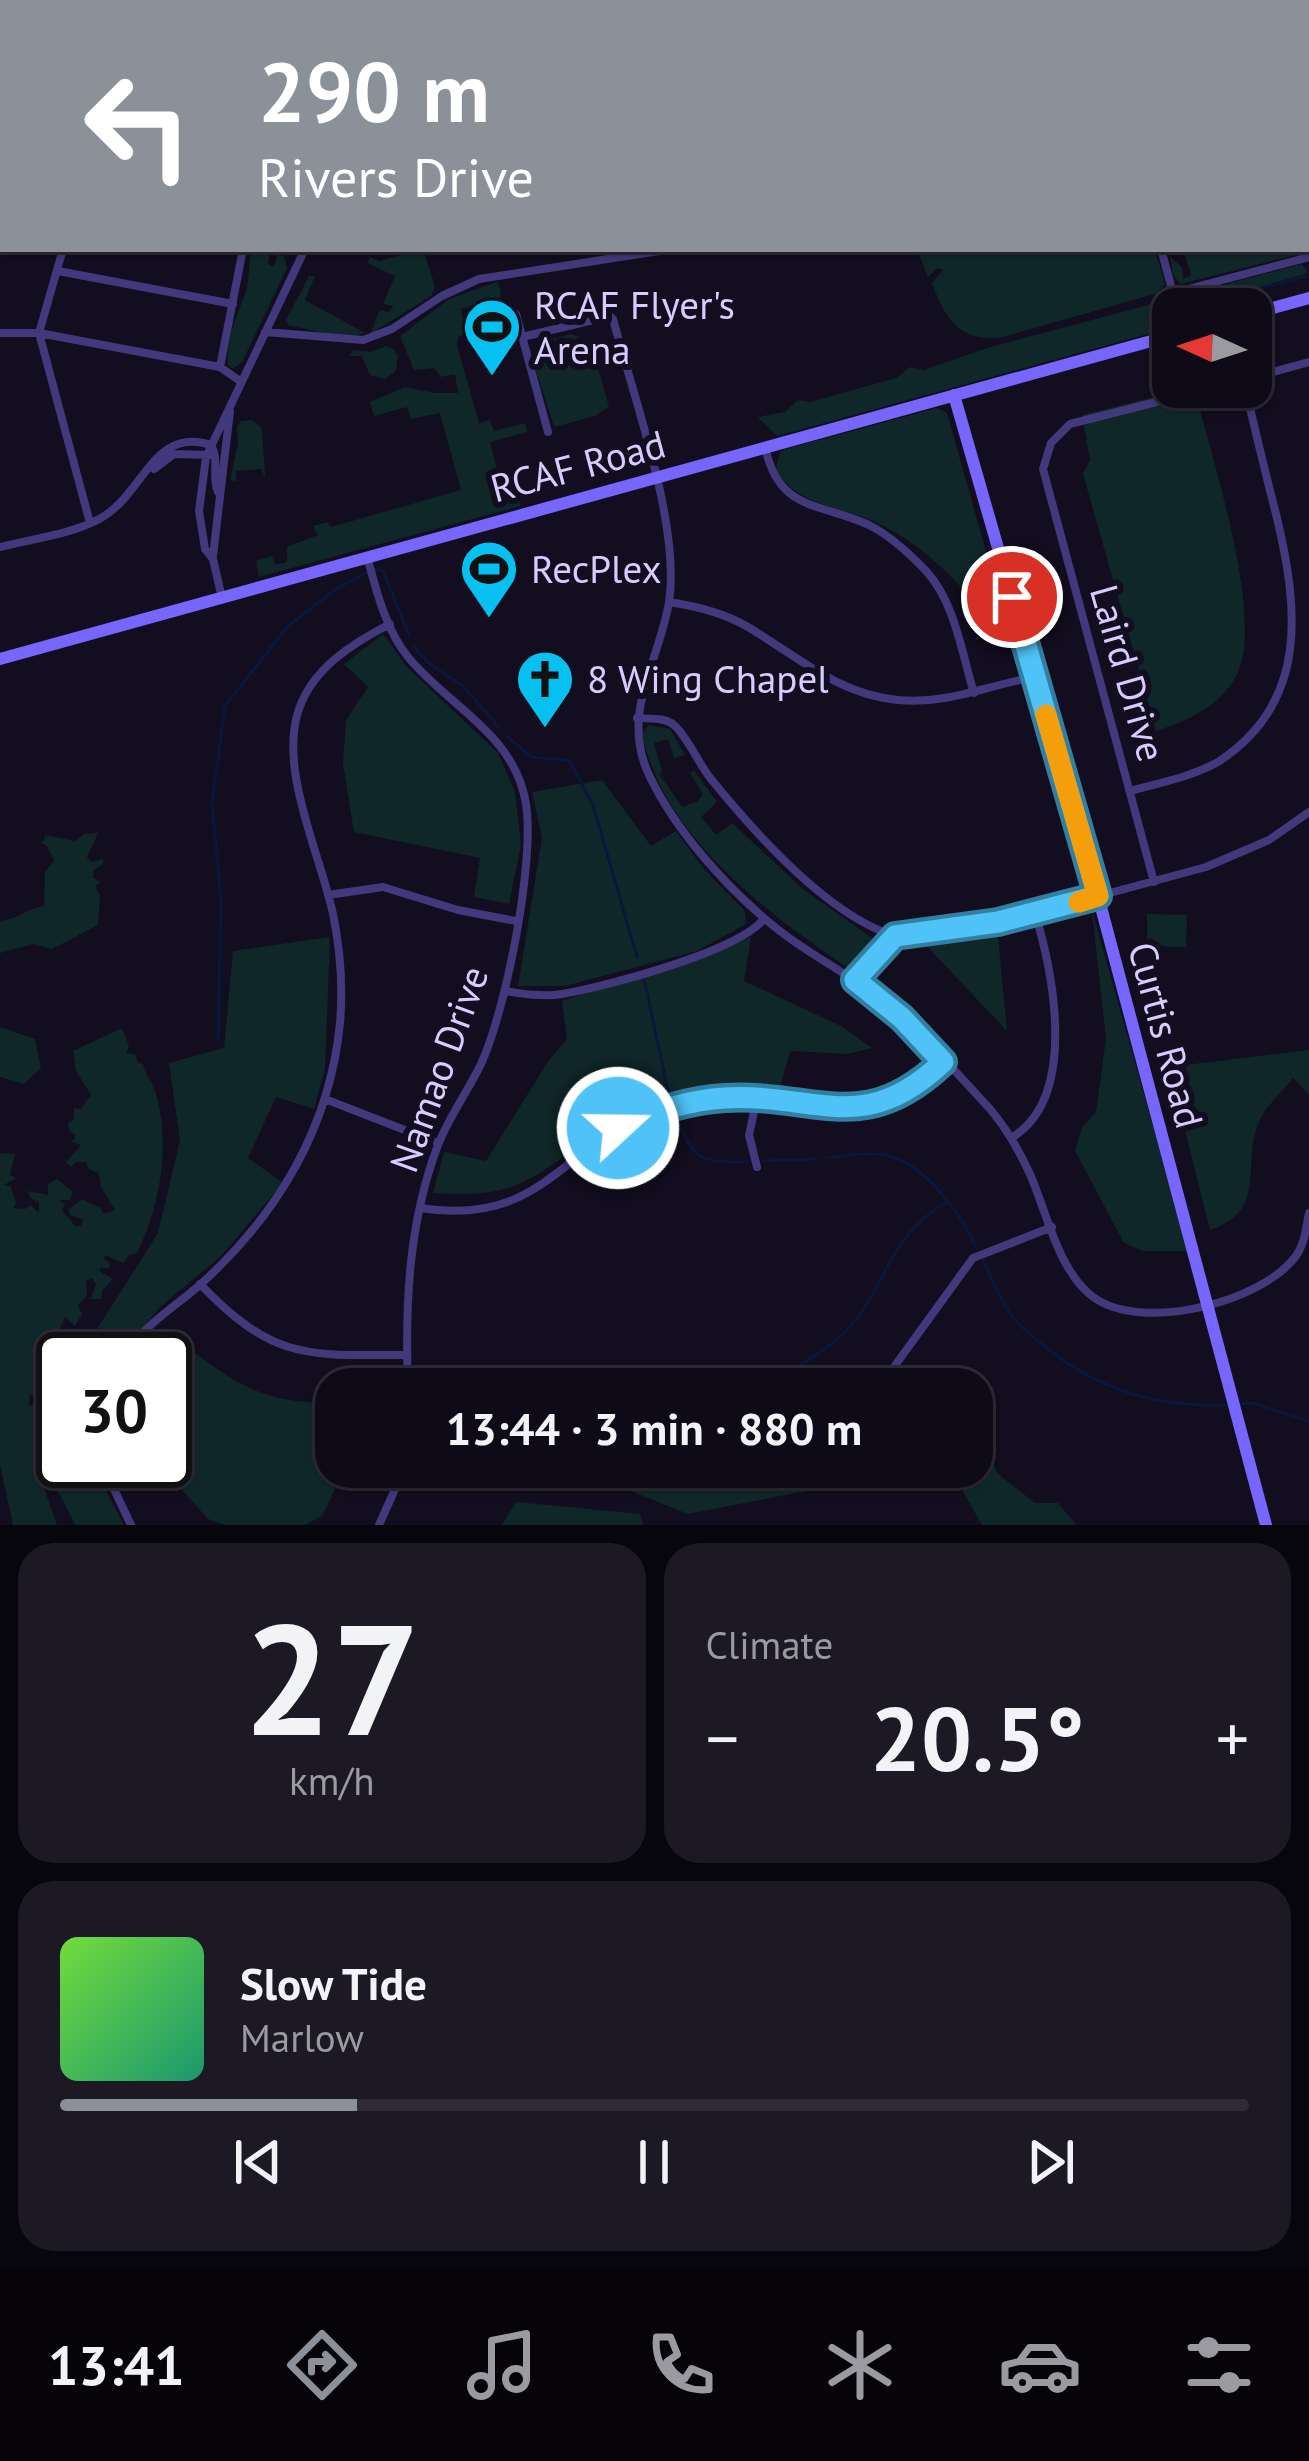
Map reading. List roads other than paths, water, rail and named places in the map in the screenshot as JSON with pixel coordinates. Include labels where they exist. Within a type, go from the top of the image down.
[{"type":"main road","points":[[1272,308],[1309,298]]},
{"type":"main road","name":"RCAF Road","points":[[0,659],[370,565],[653,476],[1152,341]]},
{"type":"main road","name":"Curtis Road","points":[[954,395],[1098,896],[1266,1525]]},
{"type":"street","points":[[62,252],[39,333],[90,523]]},
{"type":"street","points":[[220,367],[242,252]]},
{"type":"street","points":[[213,559],[205,549],[199,511],[211,452],[240,381],[304,252]]},
{"type":"street","points":[[265,332],[363,340],[392,329],[442,296],[479,279],[654,252]]},
{"type":"street","points":[[1162,252],[1173,293],[1308,254]]},
{"type":"street","points":[[57,271],[233,304]]},
{"type":"street","points":[[489,316],[512,311],[548,432]]},
{"type":"street","points":[[522,337],[613,319],[670,536],[668,602],[641,691],[638,718],[643,760],[667,807],[764,919],[902,1018],[982,1100],[1011,1138],[1074,1277],[1093,1298],[1139,1315],[1207,1304],[1254,1289],[1286,1267],[1300,1248],[1309,1213]]},
{"type":"street","points":[[0,333],[39,333],[220,367],[240,381]]},
{"type":"street","points":[[1272,372],[1309,362]]},
{"type":"street","name":"Laird Drive","points":[[1152,403],[1070,424],[1051,443],[1043,469],[1154,882]]},
{"type":"street","points":[[1130,791],[1205,769],[1239,748],[1266,721],[1291,669],[1297,636],[1295,599],[1249,408]]},
{"type":"street","points":[[223,599],[213,559],[230,410]]},
{"type":"street","points":[[0,547],[90,523],[123,502],[173,443],[188,440],[211,452],[226,447]]},
{"type":"street","points":[[765,447],[777,482],[790,496],[876,529],[931,576],[951,618],[974,693]]},
{"type":"street","points":[[211,452],[218,492]]},
{"type":"street","points":[[147,1332],[272,1209],[302,1158],[325,1100],[340,1022],[340,975],[328,895],[293,762],[294,728],[299,706],[326,667],[353,642],[390,623],[370,565]]},
{"type":"street","points":[[668,602],[733,619],[826,678],[875,697],[926,701],[1035,677]]},
{"type":"street","name":"Namao Drive","points":[[390,623],[406,655],[496,739],[517,771],[527,816],[527,856],[505,991],[482,1062],[438,1143],[412,1241],[405,1303],[407,1368]]},
{"type":"street","points":[[638,718],[674,725],[706,773],[777,854],[847,909],[895,936],[998,922],[1154,882],[1240,855],[1309,812]]},
{"type":"street","points":[[328,895],[383,886],[458,910],[516,921]]},
{"type":"street","points":[[1011,1138],[1038,1115],[1051,1076],[1052,979],[1035,913]]},
{"type":"street","points":[[505,991],[559,994],[697,957],[764,919]]},
{"type":"street","points":[[855,980],[895,936]]},
{"type":"street","points":[[421,1208],[478,1212],[506,1205],[534,1192],[598,1141],[640,1118],[701,1101],[757,1098],[828,1108],[879,1104],[915,1085],[943,1062]]},
{"type":"street","points":[[757,1098],[749,1136],[757,1167]]},
{"type":"street","points":[[325,1100],[438,1143]]},
{"type":"street","points":[[893,1368],[973,1258],[1052,1227]]},
{"type":"street","points":[[200,1284],[235,1320],[291,1350],[329,1355],[407,1354]]},
{"type":"street","points":[[113,1488],[131,1525]]},
{"type":"street","points":[[379,1525],[396,1488]]},
{"type":"waterway","points":[[1262,288],[1306,276]]},
{"type":"waterway","points":[[218,1040],[221,900],[212,803],[225,706],[288,626],[336,589],[374,569],[383,571],[409,635]]},
{"type":"waterway","points":[[414,647],[432,666],[462,685],[499,727]]},
{"type":"waterway","points":[[507,736],[531,757],[569,760],[593,805],[637,957]]},
{"type":"waterway","points":[[644,979],[669,1095]]},
{"type":"waterway","points":[[676,1116],[688,1143],[701,1156],[749,1162]]},
{"type":"waterway","points":[[825,1158],[876,1154],[905,1163],[942,1194],[976,1246]]},
{"type":"waterway","points":[[762,1161],[816,1159]]},
{"type":"waterway","points":[[796,1368],[845,1332],[899,1246],[927,1215],[947,1202]]},
{"type":"waterway","points":[[983,1260],[1016,1321],[1068,1364],[1111,1386],[1156,1400],[1230,1405]]},
{"type":"waterway","points":[[1240,1404],[1252,1403],[1309,1421]]},
{"type":"place","name":"RCAF Flyer's Arena","points":[[492,378]]},
{"type":"place","name":"RecPlex","points":[[489,620]]},
{"type":"place","name":"8 Wing Chapel","points":[[545,730]]}]
